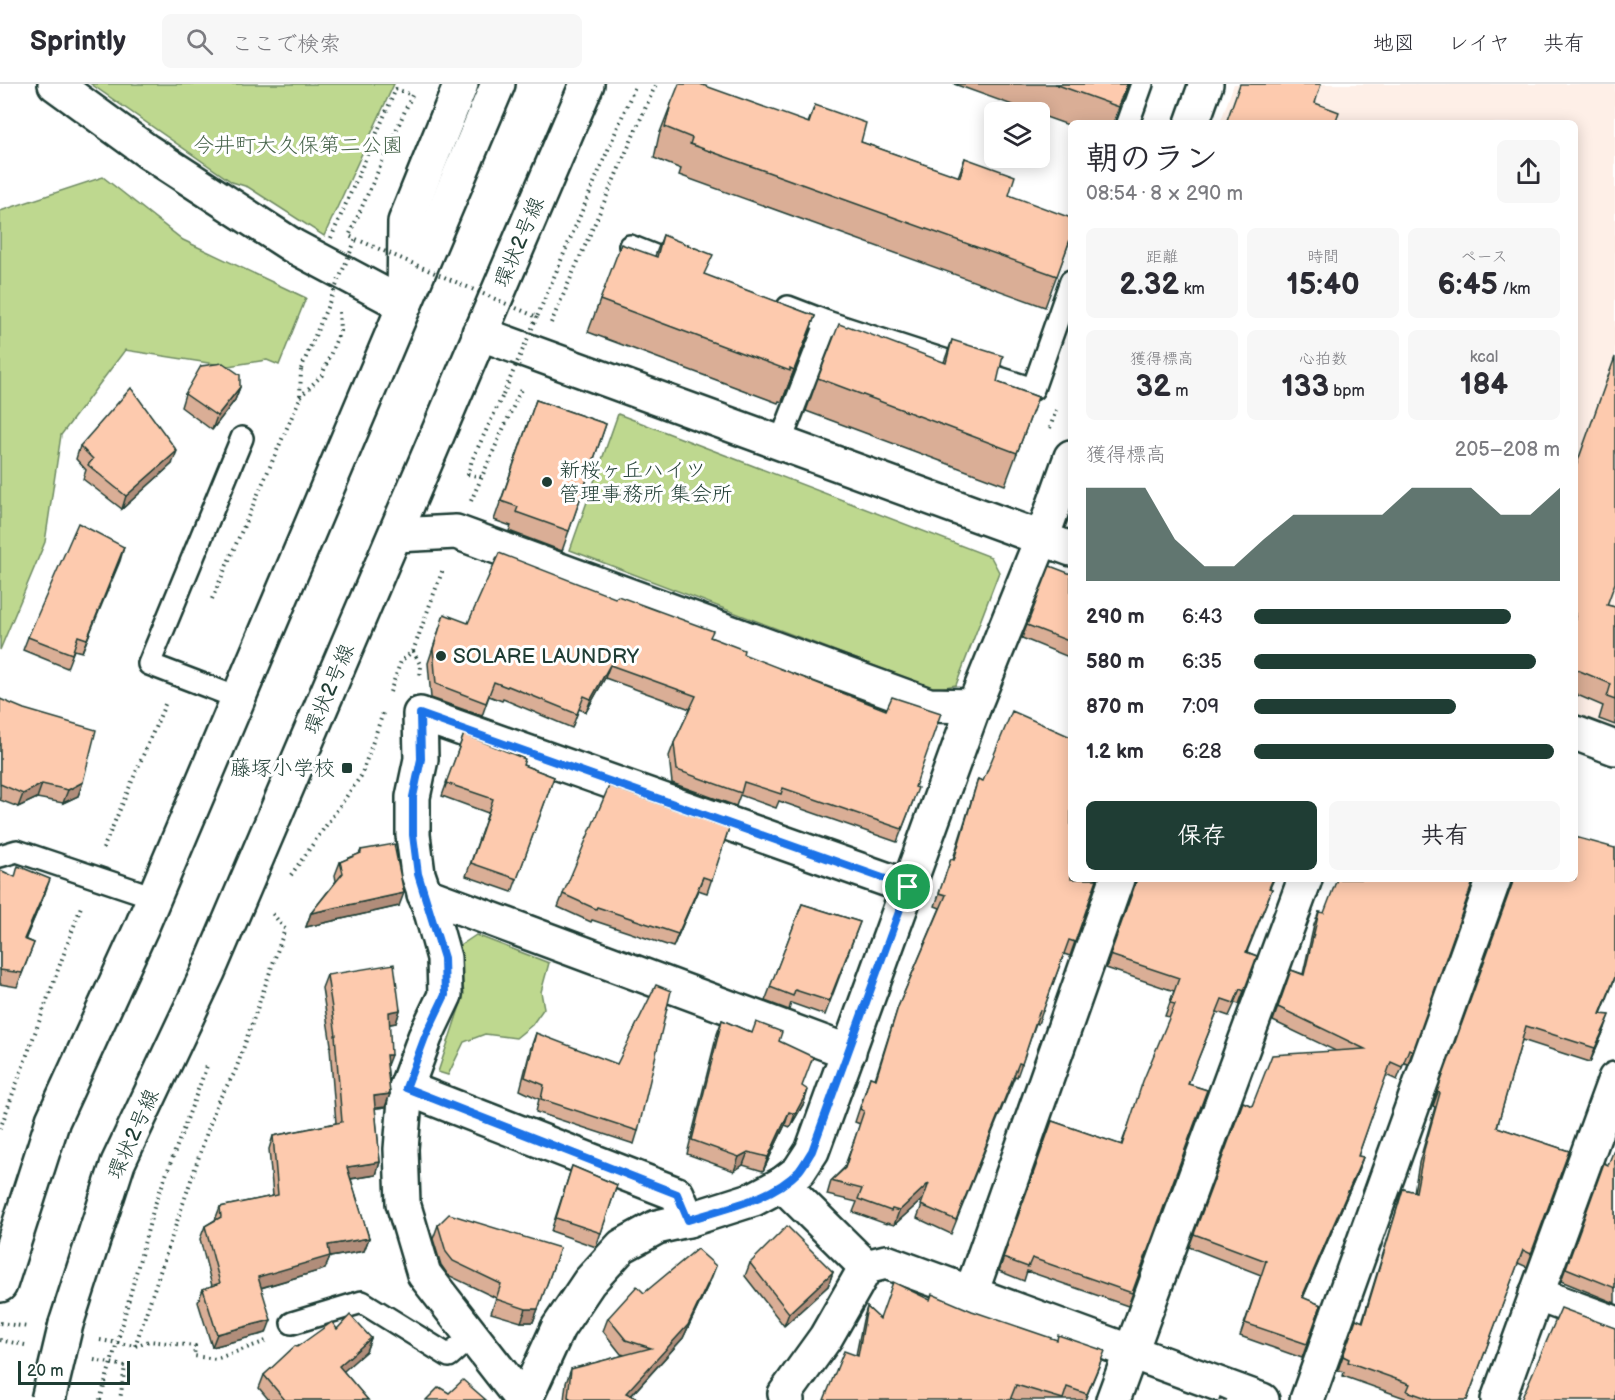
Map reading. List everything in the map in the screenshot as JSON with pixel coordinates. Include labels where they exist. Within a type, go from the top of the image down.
[{"type":"main road","points":[[55,84],[147,151],[293,246],[404,305]]},
{"type":"main road","points":[[404,305],[405,222],[461,84]]},
{"type":"main road","points":[[0,1285],[52,1120],[154,897],[498,84]]},
{"type":"main road","name":"環状2号線","points":[[48,1400],[66,1324],[118,1163],[208,972],[587,84]]},
{"type":"main road","points":[[1193,120],[1206,84]]},
{"type":"main road","points":[[480,333],[1056,543]]},
{"type":"main road","points":[[908,887],[420,714],[421,759],[413,797],[413,835],[418,874],[444,958],[445,995],[425,1037],[406,1088],[401,1149],[403,1203],[424,1274],[524,1400],[558,1328],[589,1282],[622,1246],[657,1227],[688,1220],[754,1199],[782,1184],[799,1170],[812,1151],[974,706],[1056,543],[1068,474]]},
{"type":"main road","points":[[396,535],[456,532],[929,705],[974,706]]},
{"type":"main road","points":[[1578,734],[1615,748]]},
{"type":"main road","points":[[971,1293],[1116,882]]},
{"type":"main road","points":[[1113,1400],[1304,882]]},
{"type":"main road","points":[[1307,1400],[1493,882]]},
{"type":"main road","points":[[424,894],[849,1052]]},
{"type":"main road","points":[[1498,1400],[1536,1294],[1606,1133],[1615,1079]]},
{"type":"main road","points":[[406,1088],[677,1194],[688,1220]]},
{"type":"main road","points":[[782,1184],[866,1267]]},
{"type":"main road","points":[[787,1400],[785,1395],[826,1337],[866,1267],[886,1262],[1262,1400]]},
{"type":"main road","points":[[1536,1294],[1615,1323]]},
{"type":"lane","points":[[1129,120],[1142,84]]},
{"type":"lane","points":[[630,246],[696,272]]},
{"type":"lane","points":[[772,301],[827,322],[1033,389],[1068,290]]},
{"type":"lane","points":[[780,443],[827,322]]},
{"type":"lane","points":[[238,698],[149,664],[242,438]]},
{"type":"lane","points":[[0,856],[17,851],[154,897]]},
{"type":"lane","points":[[292,1323],[362,1302],[449,1356],[473,1335]]},
{"type":"path","points":[[481,477],[468,474],[472,460],[537,316],[636,84]]},
{"type":"path","points":[[286,884],[361,776],[401,661],[413,651],[456,532],[656,84]]},
{"type":"path","points":[[331,238],[396,89],[412,95],[350,236],[537,316]]},
{"type":"path","points":[[211,600],[300,398],[301,369],[356,239]]},
{"type":"path","points":[[0,1129],[92,876],[178,675]]},
{"type":"path","points":[[267,923],[276,903]]},
{"type":"path","points":[[272,913],[285,929],[235,1072],[217,1103],[135,1346],[149,1341],[195,1346],[194,1356],[216,1359],[287,1333],[292,1323]]},
{"type":"path","points":[[100,1400],[154,1207],[210,1057]]},
{"type":"shaded area","points":[[1234,84],[1615,84],[1615,731],[1578,718],[1578,120],[1221,120]]},
{"type":"green space","name":"今井町大久保第二公園","points":[[91,84],[394,84],[324,236],[248,187],[232,182]]},
{"type":"green space","points":[[103,177],[183,240],[306,298],[279,365],[267,360],[228,366],[125,350],[61,435],[45,542],[0,650],[0,211]]},
{"type":"green space","points":[[618,414],[991,557],[999,572],[956,685],[935,689],[570,550]]},
{"type":"green space","points":[[476,935],[549,963],[541,992],[544,1008],[532,1025],[516,1038],[485,1034],[464,1042],[448,1075],[438,1072],[464,994],[458,947]]},
{"type":"building","points":[[679,84],[700,84],[809,123],[815,105],[866,123],[861,142],[960,177],[965,158],[984,165],[984,168],[993,168],[1015,176],[1009,195],[1068,217],[1068,245],[1057,276],[690,144],[692,138],[665,127]]},
{"type":"building","points":[[1055,84],[1127,84],[1119,107]]},
{"type":"building","points":[[1240,84],[1321,84],[1315,103],[1339,112],[1336,120],[1227,120]]},
{"type":"building","points":[[663,235],[713,255],[704,274],[815,316],[794,370],[790,368],[790,371],[600,300],[621,244],[657,257]]},
{"type":"building","points":[[839,324],[946,363],[952,340],[1003,356],[997,382],[1038,397],[1017,453],[818,378]]},
{"type":"building","points":[[1615,357],[1615,583],[1607,605],[1615,607],[1615,700],[1607,697],[1611,684],[1578,670],[1578,461]]},
{"type":"building","points":[[223,363],[240,375],[240,387],[217,416],[185,394],[201,366]]},
{"type":"building","points":[[131,388],[177,451],[126,496],[88,465],[93,459],[80,446]]},
{"type":"building","name":"新桜ヶ丘ハイツ 管理事務所 集会所","points":[[536,400],[606,424],[569,531],[516,512],[518,507],[501,501]]},
{"type":"building","points":[[78,523],[124,547],[87,639],[78,636],[72,654],[28,637]]},
{"type":"building","points":[[499,553],[615,598],[618,596],[713,631],[710,637],[744,650],[743,654],[886,710],[892,697],[941,713],[915,787],[918,788],[902,829],[783,788],[781,794],[744,782],[741,793],[677,770],[674,743],[696,696],[610,665],[591,699],[584,696],[577,714],[494,682],[486,703],[436,684],[433,649],[444,614],[468,623]]},
{"type":"building","points":[[1050,566],[1068,573],[1068,641],[1027,625]]},
{"type":"building","points":[[0,699],[24,709],[96,730],[83,782],[68,790],[42,784],[23,794],[0,784]]},
{"type":"building","points":[[1012,711],[1068,736],[1068,882],[1096,882],[1075,942],[1069,940],[1043,1011],[1040,1010],[1022,1064],[1019,1063],[956,1220],[921,1205],[929,1183],[899,1211],[892,1209],[891,1211],[858,1199],[862,1189],[831,1181],[845,1168],[864,1111],[860,1109],[870,1077],[876,1079],[898,1007],[946,895],[939,893],[951,859],[954,860],[978,779],[983,781]]},
{"type":"building","points":[[464,734],[525,759],[523,765],[554,777],[517,879],[471,863],[493,799],[446,783]]},
{"type":"building","points":[[609,786],[729,828],[712,880],[703,877],[678,934],[597,907],[596,909],[563,894]]},
{"type":"building","points":[[1578,838],[1615,848],[1615,977],[1600,1014],[1610,1015],[1595,1048],[1526,1026],[1497,1127],[1569,1151],[1531,1254],[1523,1250],[1467,1400],[1432,1400],[1407,1391],[1410,1384],[1348,1362],[1349,1359],[1343,1356],[1356,1319],[1363,1322],[1403,1189],[1416,1192],[1424,1150],[1440,1093],[1437,1092],[1513,882],[1578,882]]},
{"type":"building","points":[[394,844],[404,893],[311,913],[343,873],[340,862],[361,853],[361,850]]},
{"type":"building","points":[[18,866],[50,879],[24,939],[34,943],[22,973],[0,970],[0,870],[15,877]]},
{"type":"building","points":[[1136,882],[1272,882],[1269,888],[1272,889],[1246,952],[1257,956],[1244,991],[1240,989],[1234,1003],[1222,999],[1188,1084],[1207,1090],[1132,1293],[1032,1258],[1028,1267],[1003,1258],[1052,1121],[1122,1145],[1143,1081],[1175,1004],[1170,1003],[1179,978],[1110,955]]},
{"type":"building","points":[[1336,882],[1473,882],[1413,1051],[1409,1049],[1402,1067],[1391,1062],[1358,1156],[1363,1157],[1302,1297],[1321,1305],[1307,1344],[1245,1323],[1266,1261],[1194,1234],[1243,1102],[1252,1106],[1272,1055],[1365,1049],[1278,1007],[1291,970],[1304,975],[1319,912],[1324,913]]},
{"type":"building","points":[[802,904],[860,922],[829,1001],[795,990],[793,996],[770,987]]},
{"type":"building","points":[[394,964],[400,1010],[389,1012],[391,1055],[386,1055],[390,1094],[374,1096],[380,1162],[347,1167],[369,1238],[328,1245],[330,1256],[258,1277],[271,1320],[217,1334],[203,1289],[220,1283],[205,1226],[221,1217],[220,1207],[278,1195],[273,1136],[342,1122],[336,1035],[327,975]]},
{"type":"building","points":[[656,985],[671,991],[638,1131],[541,1099],[544,1085],[525,1077],[536,1033],[617,1064]]},
{"type":"building","points":[[722,1020],[752,1033],[756,1022],[782,1032],[779,1041],[813,1057],[802,1086],[808,1090],[795,1114],[789,1112],[768,1157],[748,1152],[739,1157],[692,1140]]},
{"type":"building","points":[[1614,1150],[1615,1288],[1566,1268],[1604,1163],[1608,1165]]},
{"type":"building","points":[[572,1166],[617,1185],[601,1233],[556,1218]]},
{"type":"building","points":[[449,1214],[560,1248],[538,1309],[526,1309],[496,1299],[501,1284],[453,1261],[446,1252],[438,1225]]},
{"type":"building","points":[[787,1226],[833,1272],[789,1313],[750,1263]]},
{"type":"building","points":[[697,1249],[716,1266],[688,1325],[626,1393],[640,1400],[573,1400],[568,1397],[571,1369],[651,1348],[626,1340],[608,1318],[637,1286],[644,1293]]},
{"type":"building","points":[[893,1282],[930,1300],[932,1294],[972,1311],[1057,1340],[1058,1335],[1105,1351],[1087,1394],[1067,1387],[1063,1399],[1016,1385],[1010,1400],[824,1400],[844,1351],[858,1356],[867,1307],[880,1319]]},
{"type":"building","points":[[1561,1308],[1615,1328],[1615,1400],[1521,1400]]},
{"type":"building","points":[[350,1315],[371,1338],[339,1366],[368,1400],[285,1400],[264,1375],[295,1346],[297,1347],[332,1322],[337,1329]]},
{"type":"building","points":[[463,1380],[486,1400],[426,1400],[439,1387],[449,1393]]},
{"type":"place","name":"新桜ヶ丘ハイツ 管理事務所 集会所","points":[[547,482]]},
{"type":"place","name":"SOLARE LAUNDRY","points":[[441,656]]},
{"type":"place","name":"藤塚小学校","points":[[347,768]]},
{"type":"route","points":[[420,714],[908,887],[812,1151],[799,1170],[782,1184],[754,1199],[688,1220],[677,1194],[406,1088],[425,1037],[445,995],[444,958],[418,874],[413,835],[413,797],[421,759],[420,714]]}]
